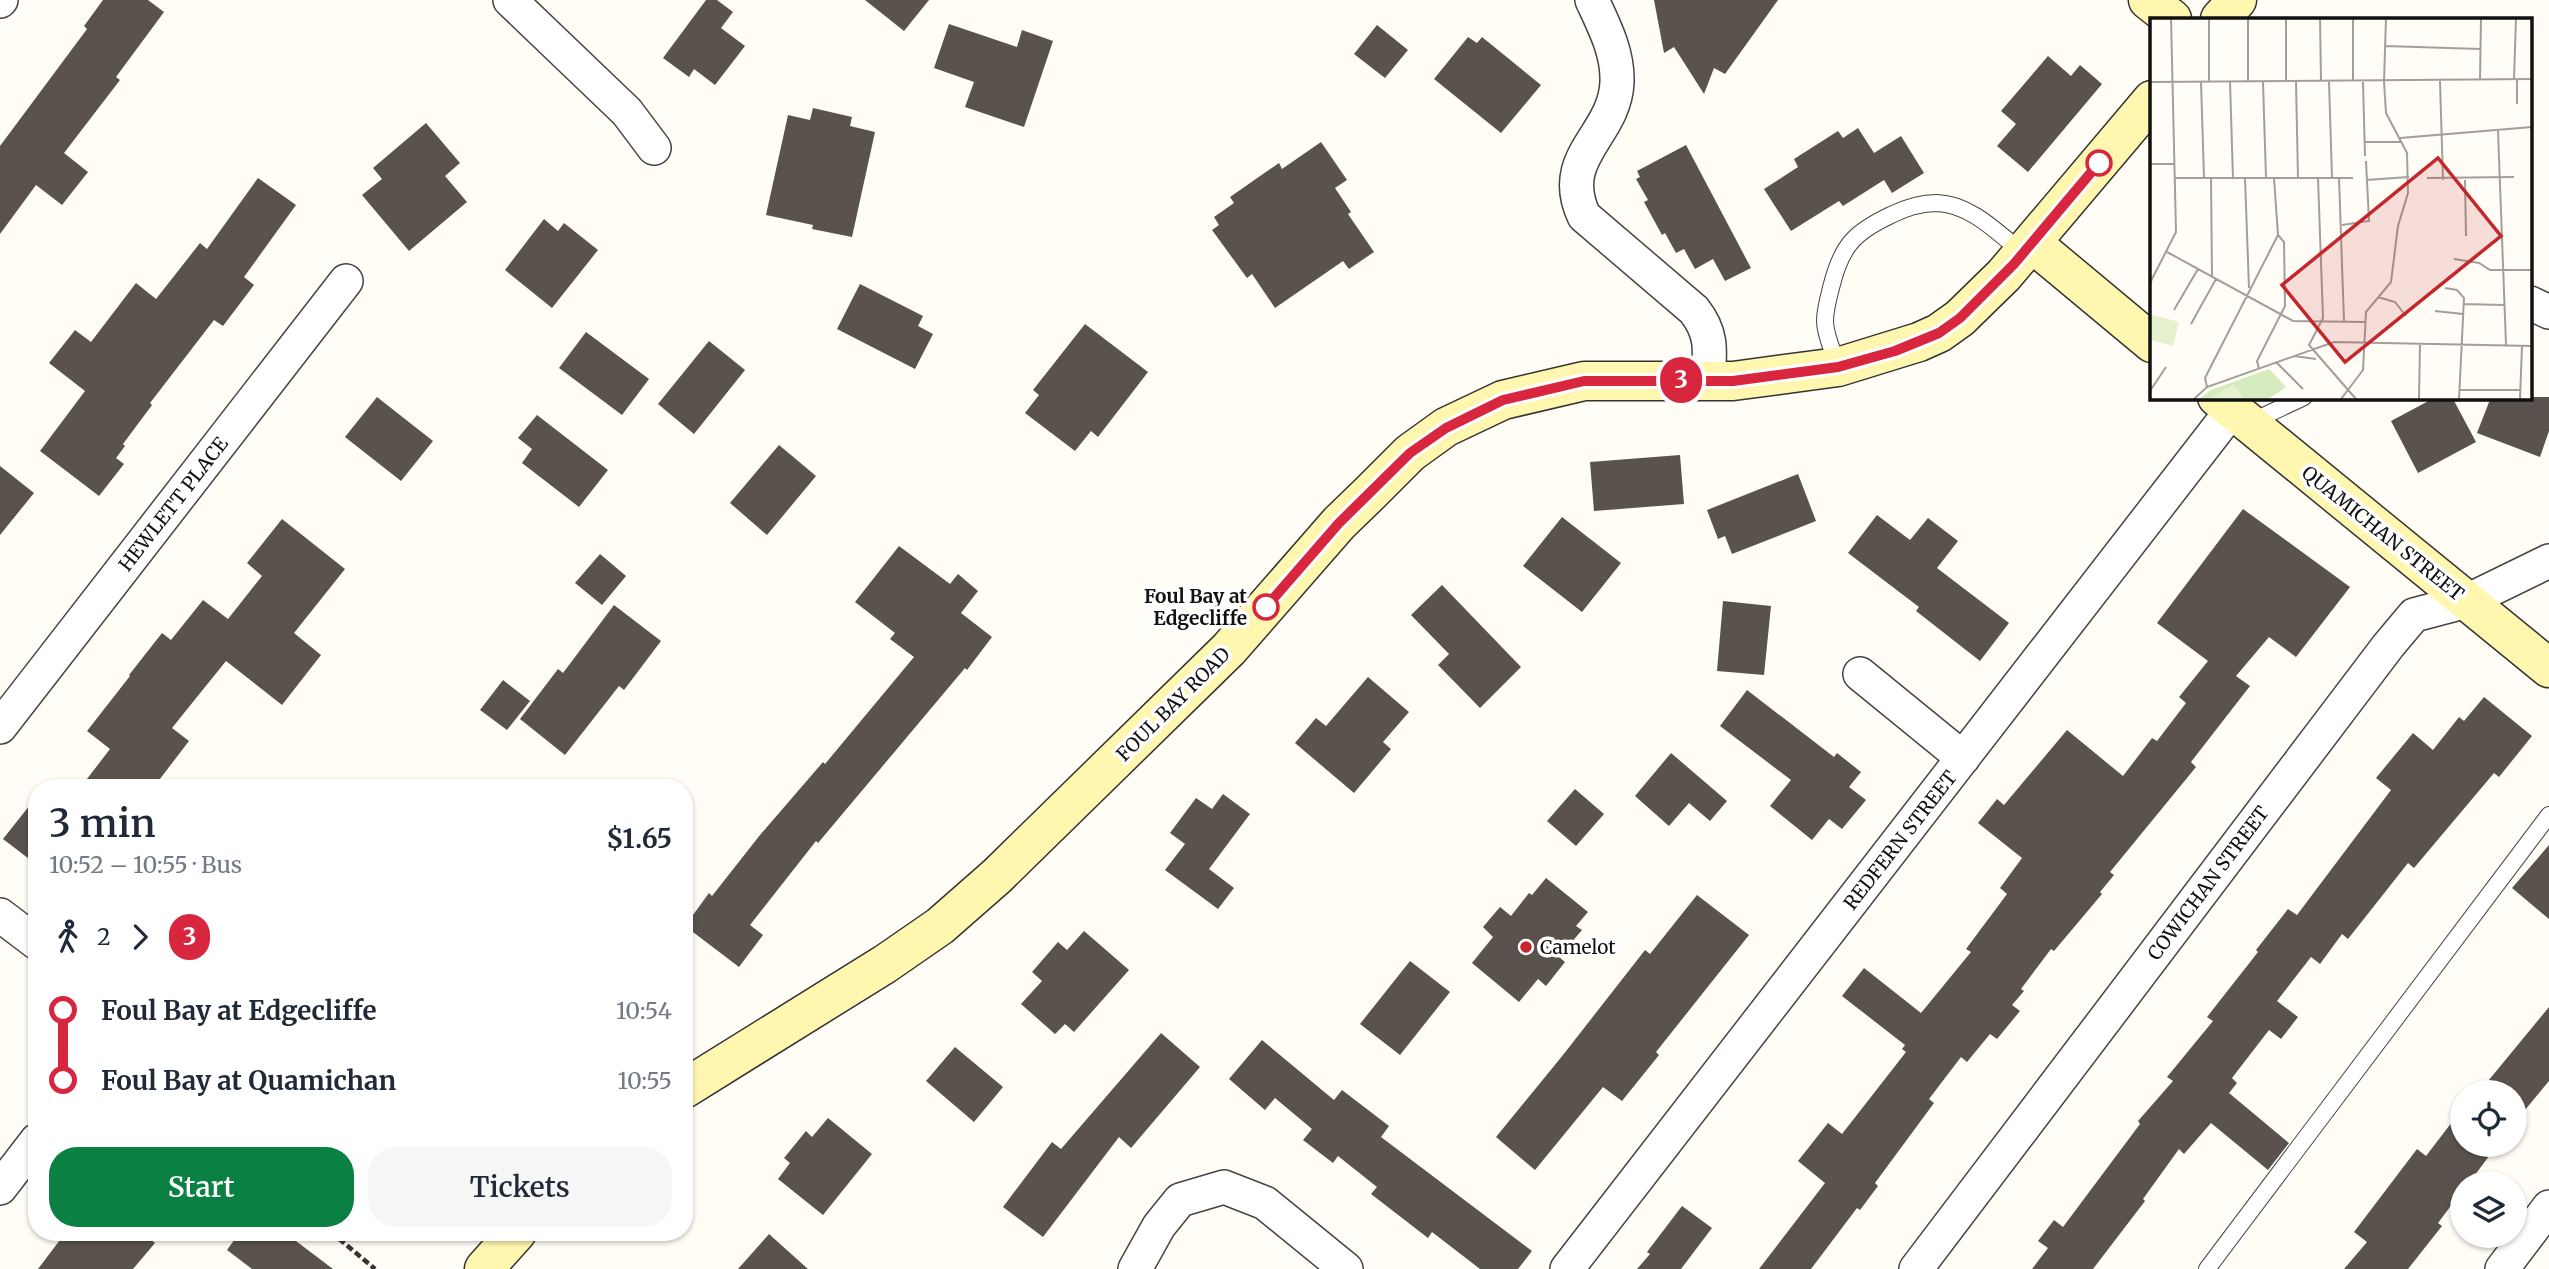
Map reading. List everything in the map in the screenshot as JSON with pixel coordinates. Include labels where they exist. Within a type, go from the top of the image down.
[{"type":"street","points":[[510,0],[627,112],[654,148]]},
{"type":"street","points":[[1592,0],[1611,42],[1617,68],[1617,84],[1608,115],[1578,172],[1576,200],[1584,216],[1694,310],[1704,323],[1709,346],[1708,381]]},
{"type":"street","points":[[2148,0],[2171,18]]},
{"type":"street","points":[[2221,18],[2237,0]]},
{"type":"street","name":"FOUL BAY ROAD","points":[[693,1084],[885,964],[940,926],[997,876],[1229,649],[1339,523],[1368,494],[1410,453],[1446,428],[1503,400],[1584,381],[1733,381],[1838,367],[1895,351],[1939,333],[1960,318],[2028,248],[2150,102]]},
{"type":"street","points":[[2028,248],[2150,341]]},
{"type":"street","name":"HEWLETT PLACE","points":[[0,726],[346,281]]},
{"type":"street","points":[[2532,304],[2549,312]]},
{"type":"street","name":"QUAMICHAN STREET","points":[[2232,410],[2549,668]]},
{"type":"street","name":"REDFERN STREET","points":[[1567,1269],[2232,410]]},
{"type":"street","name":"COWICHAN STREET","points":[[1916,1269],[2414,615],[2467,601],[2549,561]]},
{"type":"street","points":[[1860,674],[1963,758]]},
{"type":"street","points":[[0,915],[28,936]]},
{"type":"street","points":[[0,1188],[28,1152]]},
{"type":"street","points":[[1135,1269],[1159,1226],[1181,1200],[1224,1187],[1265,1203],[1346,1269]]},
{"type":"street","points":[[2502,1269],[2549,1207]]},
{"type":"street","points":[[484,1269],[509,1241]]},
{"type":"lane","points":[[1838,367],[1825,323],[1827,305],[1837,263],[1848,244],[1866,226],[1908,207],[1938,203],[1979,218],[2028,248]]},
{"type":"lane","points":[[2232,410],[2293,399]]},
{"type":"lane","points":[[2207,1269],[2549,815]]},
{"type":"path","points":[[342,1241],[376,1269]]},
{"type":"building","points":[[103,0],[148,0],[164,12],[116,77],[120,80],[64,153],[88,172],[62,205],[36,185],[0,234],[0,146],[87,29],[84,26]]},
{"type":"building","points":[[706,0],[717,0],[733,12],[721,28],[745,46],[715,85],[694,69],[689,77],[663,58]]},
{"type":"building","points":[[865,0],[929,0],[904,31]]},
{"type":"building","points":[[1654,0],[1778,0],[1725,74],[1714,68],[1704,94],[1674,47],[1664,53]]},
{"type":"building","points":[[949,24],[1017,47],[1022,30],[1053,41],[1024,127],[965,107],[974,82],[934,68]]},
{"type":"building","points":[[1377,25],[1408,50],[1385,78],[1354,54]]},
{"type":"building","points":[[1468,37],[1477,43],[1482,37],[1541,85],[1501,133],[1434,79]]},
{"type":"building","points":[[2048,56],[2071,76],[2080,65],[2102,84],[2028,172],[1997,146],[2016,124],[2001,111]]},
{"type":"building","points":[[813,108],[852,117],[850,126],[875,132],[852,237],[812,229],[813,225],[766,215],[788,115],[810,120]]},
{"type":"building","points":[[426,123],[460,163],[445,176],[467,202],[409,251],[362,195],[382,179],[373,168]]},
{"type":"building","points":[[1858,128],[1874,153],[1901,136],[1924,173],[1892,193],[1884,180],[1843,206],[1839,201],[1791,231],[1764,189],[1798,167],[1794,159],[1838,131],[1843,138]]},
{"type":"building","points":[[1321,142],[1347,180],[1335,188],[1351,212],[1348,214],[1374,252],[1349,269],[1343,261],[1275,308],[1252,274],[1247,278],[1212,230],[1219,225],[1214,217],[1234,203],[1230,197],[1279,163],[1282,169]]},
{"type":"building","points":[[1686,145],[1751,268],[1725,281],[1713,259],[1695,269],[1684,249],[1676,253],[1665,233],[1662,235],[1644,202],[1648,200],[1636,179],[1640,177],[1637,171]]},
{"type":"building","points":[[258,178],[296,205],[244,277],[254,285],[223,326],[214,320],[150,403],[152,405],[116,458],[124,464],[99,496],[40,451],[85,391],[49,363],[75,330],[91,342],[136,283],[156,299],[200,243],[207,249]]},
{"type":"building","points":[[544,219],[558,231],[564,223],[598,250],[552,308],[505,270]]},
{"type":"building","points":[[860,284],[923,316],[918,326],[933,334],[915,369],[837,329]]},
{"type":"building","points":[[1085,324],[1148,372],[1098,437],[1091,431],[1075,451],[1025,413],[1039,395],[1033,390]]},
{"type":"building","points":[[586,332],[649,379],[622,415],[559,368]]},
{"type":"building","points":[[709,341],[745,370],[694,434],[658,404]]},
{"type":"building","points":[[377,397],[433,441],[401,481],[345,437]]},
{"type":"building","points":[[2549,397],[2549,431],[2540,457],[2477,433],[2490,399]]},
{"type":"building","points":[[2432,399],[2453,399],[2476,442],[2418,473],[2391,421]]},
{"type":"building","points":[[537,415],[608,470],[579,507],[522,463],[532,449],[518,438]]},
{"type":"building","points":[[779,445],[816,476],[767,535],[730,503]]},
{"type":"building","points":[[1680,455],[1684,504],[1594,511],[1590,462]]},
{"type":"building","points":[[0,466],[34,493],[0,535]]},
{"type":"building","points":[[1798,474],[1816,521],[1732,554],[1725,536],[1718,539],[1707,510]]},
{"type":"building","points":[[2243,509],[2350,587],[2296,657],[2269,637],[2236,676],[2250,686],[2191,762],[2196,767],[2110,872],[2114,875],[2100,892],[2102,894],[2054,951],[2051,949],[2021,989],[2024,991],[2012,1005],[2020,1011],[1997,1039],[1990,1034],[1967,1062],[1961,1057],[1929,1099],[1934,1103],[1875,1183],[1878,1186],[1860,1210],[1857,1208],[1811,1269],[1759,1269],[1825,1183],[1798,1161],[1828,1123],[1842,1134],[1906,1052],[1902,1049],[1905,1045],[1842,996],[1864,968],[1921,1013],[1971,952],[1966,949],[2007,894],[2000,888],[2022,858],[1978,823],[1997,799],[2004,805],[2067,730],[2123,776],[2152,738],[2157,741],[2186,703],[2179,697],[2208,661],[2157,623]]},
{"type":"building","points":[[1877,515],[1910,540],[1928,518],[1958,541],[1937,568],[2009,623],[1980,661],[1916,611],[1919,607],[1848,553]]},
{"type":"building","points":[[1562,517],[1621,563],[1582,612],[1523,566]]},
{"type":"building","points":[[282,519],[345,569],[294,633],[321,655],[282,705],[226,661],[172,728],[189,741],[160,779],[87,779],[110,749],[87,731],[162,633],[171,640],[203,600],[228,619],[262,576],[247,563]]},
{"type":"building","points":[[899,546],[950,584],[958,574],[978,591],[961,613],[992,637],[967,670],[965,668],[818,843],[816,841],[750,925],[763,935],[739,967],[693,932],[693,915],[709,893],[712,896],[760,835],[823,762],[825,764],[914,657],[890,639],[895,633],[855,602]]},
{"type":"building","points":[[600,554],[626,576],[602,605],[575,583]]},
{"type":"building","points":[[1442,585],[1521,667],[1480,708],[1438,665],[1449,654],[1411,615]]},
{"type":"building","points":[[1723,601],[1771,606],[1764,675],[1717,671]]},
{"type":"building","points":[[614,605],[661,641],[624,690],[619,686],[565,755],[520,719],[558,669],[563,673]]},
{"type":"building","points":[[1368,677],[1409,712],[1383,742],[1391,749],[1354,793],[1295,743],[1316,718],[1326,726]]},
{"type":"building","points":[[503,680],[530,701],[507,730],[480,710]]},
{"type":"building","points":[[1747,690],[1834,757],[1837,753],[1861,772],[1849,787],[1866,800],[1842,829],[1829,819],[1812,840],[1770,806],[1791,780],[1720,726]]},
{"type":"building","points":[[2484,697],[2532,736],[2499,777],[2494,773],[2414,868],[2408,863],[2348,939],[2342,934],[2320,964],[2311,957],[2277,1001],[2298,1017],[2281,1039],[2269,1030],[2232,1078],[2237,1083],[2229,1093],[2289,1143],[2268,1170],[2211,1123],[2184,1154],[2179,1149],[2143,1199],[2145,1201],[2093,1269],[2032,1269],[2048,1248],[2038,1241],[2054,1220],[2063,1227],[2140,1124],[2138,1121],[2173,1081],[2167,1077],[2213,1021],[2207,1017],[2258,952],[2256,950],[2288,909],[2297,915],[2391,790],[2376,778],[2413,733],[2433,750],[2459,717],[2464,721]]},
{"type":"building","points":[[1671,753],[1727,801],[1710,821],[1689,803],[1669,826],[1635,796]]},
{"type":"building","points":[[1575,789],[1604,814],[1576,846],[1547,821]]},
{"type":"building","points":[[1223,794],[1250,814],[1209,869],[1234,888],[1218,909],[1165,870],[1185,844],[1170,833],[1196,798],[1212,809]]},
{"type":"building","points":[[28,807],[28,858],[3,839]]},
{"type":"building","points":[[2549,845],[2549,919],[2512,888]]},
{"type":"building","name":"Camelot","points":[[1546,878],[1588,912],[1576,926],[1582,930],[1559,957],[1565,962],[1546,986],[1538,979],[1519,1002],[1472,963],[1493,937],[1483,927],[1500,907],[1511,916],[1529,893],[1532,895]]},
{"type":"building","points":[[1697,895],[1749,935],[1656,1052],[1659,1055],[1622,1101],[1603,1087],[1535,1170],[1496,1137],[1645,950],[1650,954]]},
{"type":"building","points":[[1084,931],[1129,970],[1074,1032],[1065,1024],[1055,1034],[1021,1004],[1042,981],[1032,972],[1058,942],[1067,950]]},
{"type":"building","points":[[1410,961],[1450,992],[1400,1055],[1360,1024]]},
{"type":"building","points":[[2549,1007],[2549,1081],[2527,1108],[2527,1080],[2489,1080]]},
{"type":"building","points":[[1161,1033],[1200,1067],[1131,1148],[1119,1137],[1043,1237],[1003,1207],[1052,1142],[1061,1149]]},
{"type":"building","points":[[1262,1040],[1334,1100],[1342,1090],[1389,1126],[1381,1137],[1532,1251],[1518,1269],[1480,1269],[1432,1232],[1428,1238],[1371,1194],[1377,1187],[1338,1156],[1333,1163],[1303,1140],[1312,1129],[1275,1098],[1265,1110],[1229,1079]]},
{"type":"building","points":[[955,1047],[1003,1087],[974,1122],[926,1081]]},
{"type":"building","points":[[828,1118],[872,1154],[823,1215],[778,1179],[790,1163],[784,1158],[806,1131],[812,1137]]},
{"type":"building","points":[[2450,1125],[2450,1157],[2488,1157],[2478,1171],[2450,1171],[2450,1207],[2438,1223],[2442,1226],[2408,1269],[2344,1269],[2367,1242],[2354,1232],[2417,1149],[2426,1156]]},
{"type":"building","points":[[1682,1206],[1712,1228],[1681,1269],[1637,1269],[1650,1254],[1647,1252]]},
{"type":"building","points":[[769,1234],[808,1269],[738,1269]]},
{"type":"building","points":[[59,1241],[155,1243],[133,1269],[38,1269]]},
{"type":"building","points":[[234,1241],[296,1241],[333,1269],[252,1269],[227,1250]]},
{"type":"bus line","name":"3","points":[[1266,607],[1339,523],[1410,453],[1446,428],[1503,400],[1584,381],[1733,381],[1838,367],[1895,351],[1939,333],[1960,318],[2014,264],[2099,163]]},
{"type":"place","name":"Foul Bay at Edgecliffe","points":[[1266,607]]},
{"type":"place","name":"Camelot","points":[[1526,947]]}]
